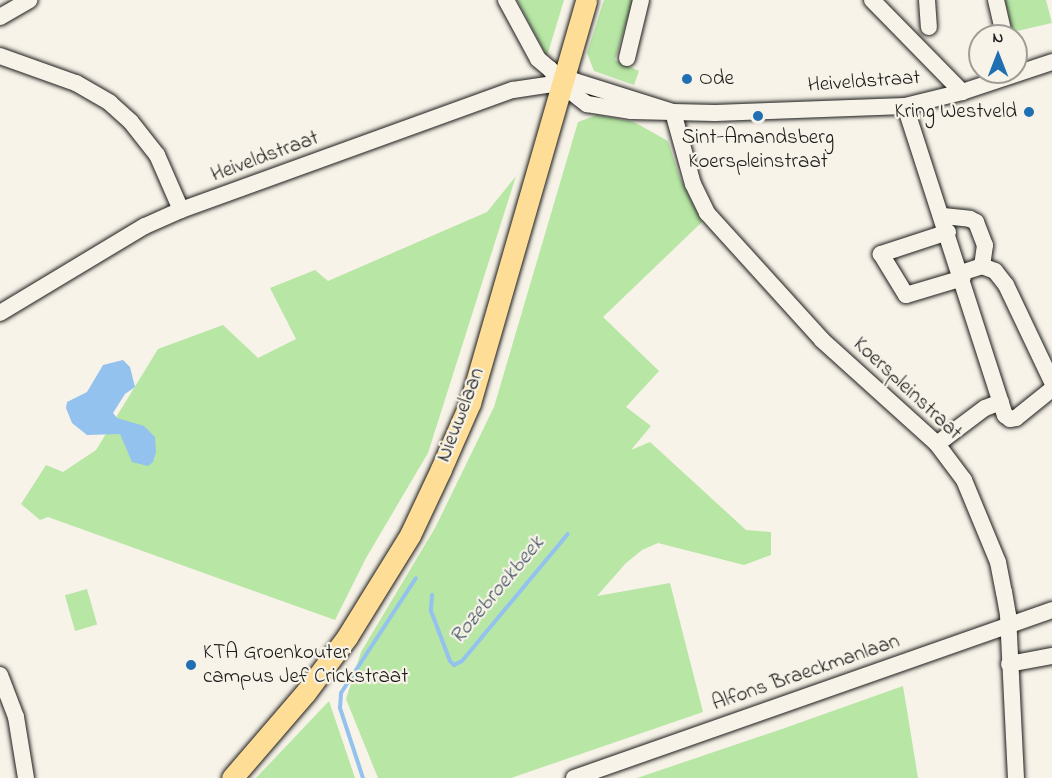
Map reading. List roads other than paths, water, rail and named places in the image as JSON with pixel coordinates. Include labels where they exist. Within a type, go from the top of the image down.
[{"type":"main road","name":"Nieuwelaan","points":[[232,778],[306,692],[347,637],[415,525],[470,403],[586,0]]},
{"type":"street","points":[[506,0],[538,59],[561,84]]},
{"type":"street","points":[[627,58],[642,0]]},
{"type":"street","points":[[873,0],[934,66],[962,92]]},
{"type":"street","points":[[927,0],[929,27]]},
{"type":"street","points":[[996,0],[1001,24]]},
{"type":"street","points":[[0,18],[19,3]]},
{"type":"street","points":[[0,56],[75,83],[110,103],[131,122],[157,155],[181,210]]},
{"type":"street","name":"Heiveldstraat","points":[[1028,69],[1052,62]]},
{"type":"street","name":"Heiveldstraat","points":[[0,313],[145,226],[181,210],[522,88],[561,84],[587,104],[631,111],[673,112],[905,106],[985,84]]},
{"type":"street","points":[[905,106],[962,276],[1005,415],[1010,419],[1016,418],[1052,389]]},
{"type":"street","name":"Koerspleinstraat","points":[[673,112],[693,184],[707,213],[822,340],[937,444],[964,480],[998,562],[1008,625],[1016,778]]},
{"type":"street","points":[[970,219],[976,222],[985,245],[982,266],[962,276],[906,295],[881,254],[945,224],[970,219]]},
{"type":"street","points":[[982,266],[995,272],[1006,285],[1052,382]]},
{"type":"street","points":[[937,444],[985,408],[1001,402]]},
{"type":"street","name":"Alfons Braeckmanlaan","points":[[574,778],[1052,610]]},
{"type":"street","points":[[1009,664],[1052,656]]},
{"type":"street","points":[[0,675],[16,717],[26,778]]},
{"type":"water","points":[[123,360],[130,367],[135,387],[125,394],[113,413],[117,418],[144,426],[155,437],[156,452],[153,462],[148,466],[132,462],[120,434],[87,435],[72,423],[66,408],[67,402],[87,392],[103,365]]},
{"type":"waterway","name":"Rozebroekbeek","points":[[432,595],[431,611],[450,661],[454,665],[462,661],[568,534]]},
{"type":"waterway","name":"Rozebroekbeek","points":[[363,778],[340,708],[341,693],[416,578]]},
{"type":"place","name":"Ode","points":[[687,79]]},
{"type":"place","name":"Kring Westveld","points":[[1029,112]]},
{"type":"place","name":"Sint-Amandsberg Koerspleinstraat","points":[[758,116]]},
{"type":"place","name":"KTA Groenkouter campus Jef Crickstraat","points":[[191,665]]}]
